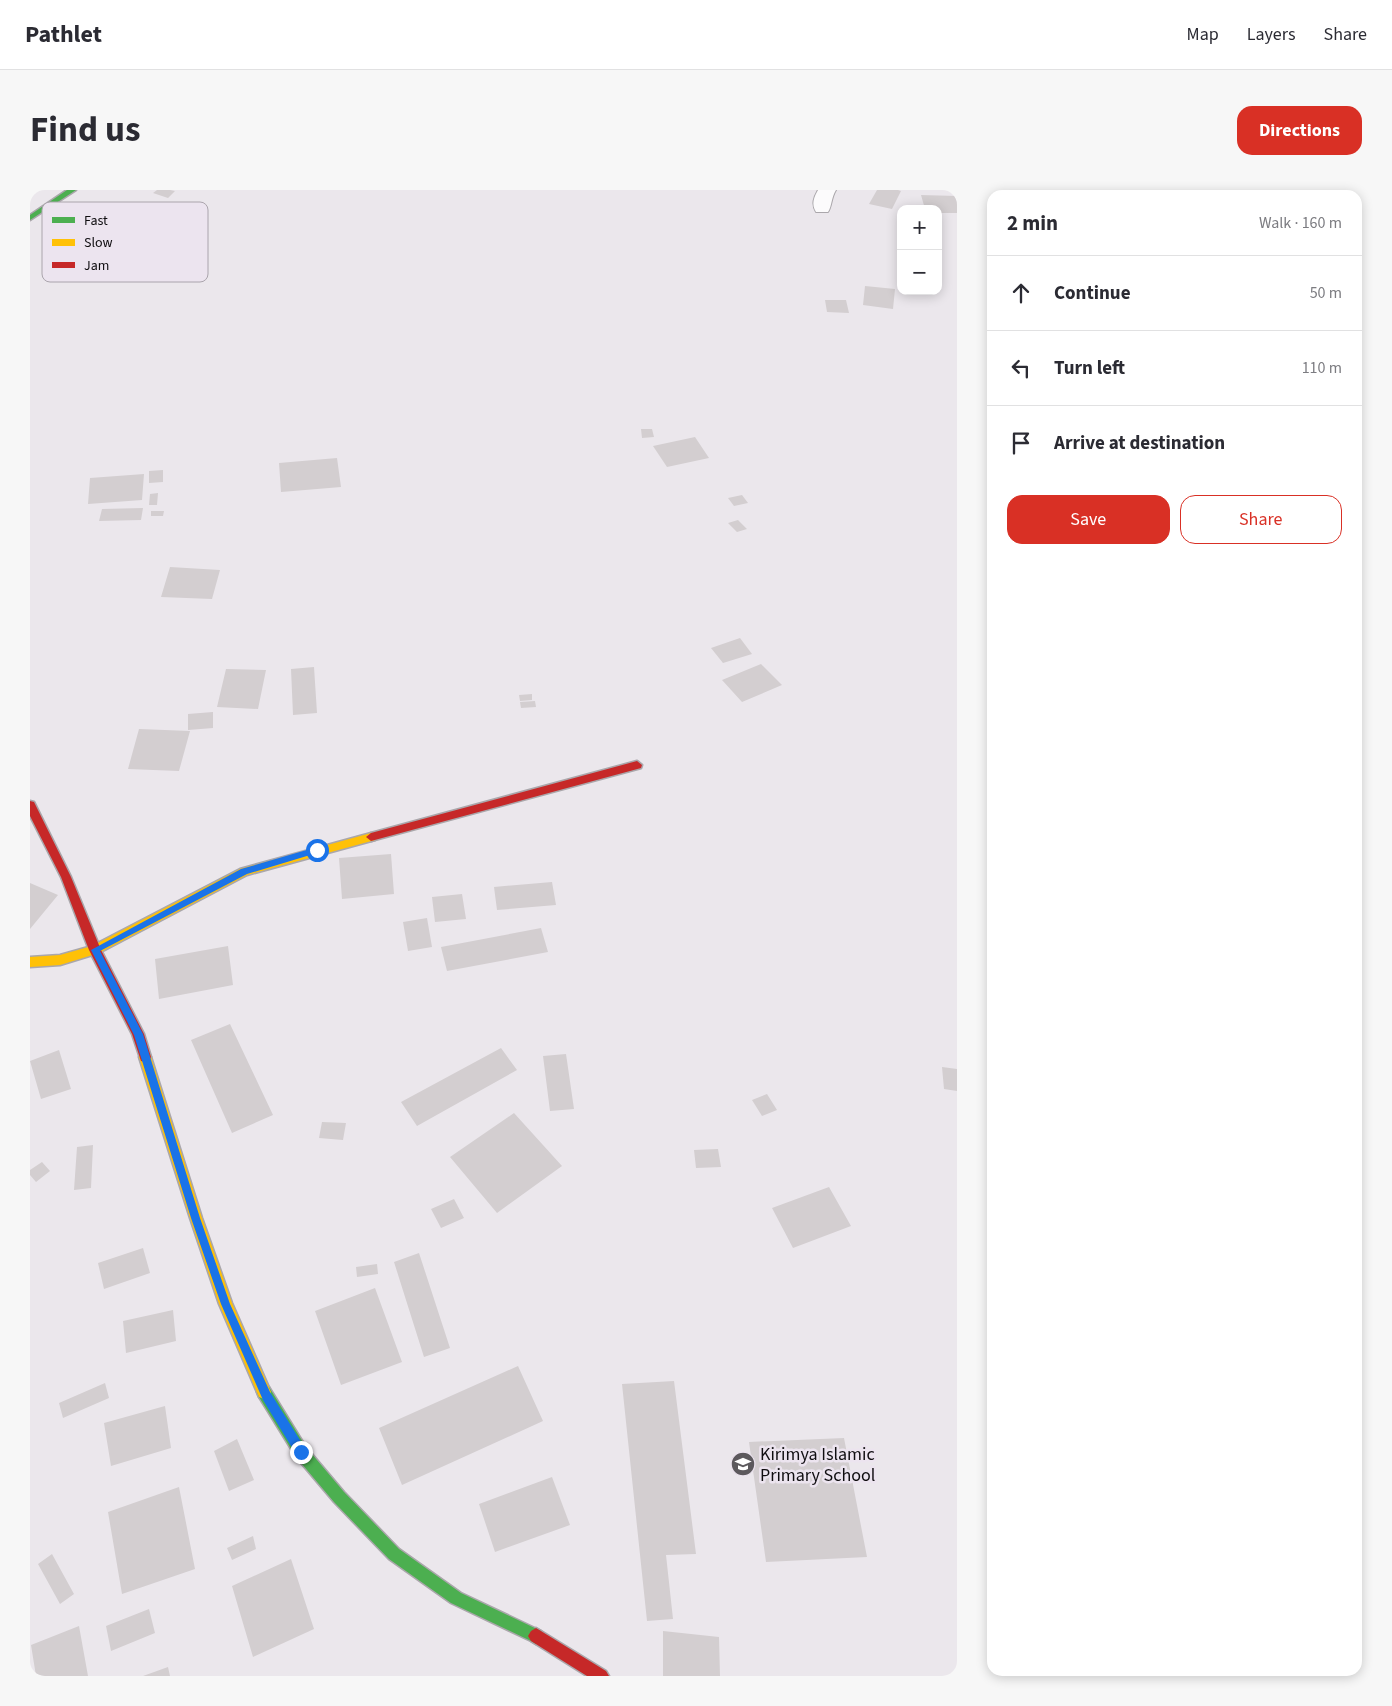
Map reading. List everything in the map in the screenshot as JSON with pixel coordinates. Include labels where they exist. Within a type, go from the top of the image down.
[{"type":"street","points":[[52,198],[72,190]]},
{"type":"street","points":[[822,208],[822,200],[828,190]]},
{"type":"street","points":[[30,218],[42,207]]},
{"type":"street","points":[[30,962],[60,960],[95,950],[244,872],[317,850],[431,822],[637,765]]},
{"type":"street","points":[[30,805],[66,877],[95,950],[138,1034],[196,1218],[226,1304],[266,1396],[301,1452],[339,1497],[394,1554],[456,1598],[541,1638],[601,1676]]},
{"type":"building","points":[[157,190],[175,191],[168,198],[153,193]]},
{"type":"building","points":[[877,190],[901,191],[892,209],[869,204]]},
{"type":"building","points":[[921,195],[957,196],[957,213],[942,213],[942,205],[924,205]]},
{"type":"building","points":[[865,286],[895,289],[893,309],[863,305]]},
{"type":"building","points":[[825,300],[846,300],[849,313],[827,312]]},
{"type":"building","points":[[641,429],[652,429],[654,437],[642,438]]},
{"type":"building","points":[[695,437],[709,458],[667,467],[653,446]]},
{"type":"building","points":[[337,458],[341,487],[281,492],[279,463]]},
{"type":"building","points":[[163,470],[163,482],[149,483],[149,471]]},
{"type":"building","points":[[144,474],[142,500],[88,504],[90,478]]},
{"type":"building","points":[[158,493],[157,505],[149,505],[150,494]]},
{"type":"building","points":[[742,495],[748,503],[734,506],[728,498]]},
{"type":"building","points":[[143,508],[141,520],[99,521],[102,509]]},
{"type":"building","points":[[151,511],[164,511],[163,516],[151,516]]},
{"type":"building","points":[[738,520],[747,529],[737,532],[728,523]]},
{"type":"building","points":[[170,567],[220,570],[212,599],[161,597]]},
{"type":"building","points":[[740,638],[752,654],[723,663],[711,648]]},
{"type":"building","points":[[761,664],[782,685],[742,702],[722,680]]},
{"type":"building","points":[[314,667],[317,713],[293,715],[291,669]]},
{"type":"building","points":[[226,669],[266,670],[258,709],[217,707]]},
{"type":"building","points":[[532,694],[532,700],[520,701],[519,695]]},
{"type":"building","points":[[535,701],[536,707],[521,708],[520,702]]},
{"type":"building","points":[[213,712],[213,728],[188,730],[188,714]]},
{"type":"building","points":[[139,729],[190,731],[179,771],[128,769]]},
{"type":"building","points":[[391,854],[394,894],[342,899],[339,858]]},
{"type":"building","points":[[552,882],[556,905],[497,910],[494,887]]},
{"type":"building","points":[[30,883],[58,895],[30,929]]},
{"type":"building","points":[[462,894],[466,919],[435,922],[432,897]]},
{"type":"building","points":[[427,918],[432,947],[408,951],[403,922]]},
{"type":"building","points":[[541,928],[548,952],[447,971],[441,947]]},
{"type":"building","points":[[228,946],[233,985],[159,999],[155,959]]},
{"type":"building","points":[[230,1024],[273,1115],[232,1133],[191,1040]]},
{"type":"building","points":[[501,1048],[517,1070],[417,1126],[401,1102]]},
{"type":"building","points":[[59,1050],[71,1089],[41,1099],[30,1061]]},
{"type":"building","points":[[566,1054],[574,1109],[550,1111],[543,1056]]},
{"type":"building","points":[[942,1067],[957,1069],[957,1091],[944,1089]]},
{"type":"building","points":[[767,1094],[777,1110],[762,1116],[752,1100]]},
{"type":"building","points":[[514,1113],[562,1166],[497,1213],[450,1157]]},
{"type":"building","points":[[322,1122],[346,1123],[343,1140],[319,1138]]},
{"type":"building","points":[[93,1145],[91,1188],[74,1190],[77,1147]]},
{"type":"building","points":[[718,1149],[721,1167],[696,1168],[694,1150]]},
{"type":"building","points":[[42,1162],[50,1171],[36,1182],[30,1175],[30,1170]]},
{"type":"building","points":[[829,1187],[851,1226],[793,1248],[772,1208]]},
{"type":"building","points":[[454,1199],[464,1218],[441,1228],[431,1209]]},
{"type":"building","points":[[143,1248],[150,1273],[104,1289],[98,1263]]},
{"type":"building","points":[[419,1253],[450,1348],[424,1357],[394,1262]]},
{"type":"building","points":[[377,1264],[378,1274],[357,1277],[356,1267]]},
{"type":"building","points":[[375,1288],[402,1362],[341,1385],[315,1311]]},
{"type":"building","points":[[173,1310],[176,1341],[126,1353],[123,1321]]},
{"type":"building","points":[[518,1366],[543,1421],[402,1485],[379,1428]]},
{"type":"building","points":[[674,1381],[696,1554],[666,1555],[673,1619],[647,1621],[622,1384]]},
{"type":"building","points":[[105,1383],[109,1398],[63,1418],[59,1403]]},
{"type":"building","points":[[165,1406],[171,1448],[111,1466],[104,1423]]},
{"type":"building","points":[[844,1438],[867,1557],[766,1562],[749,1442]]},
{"type":"building","points":[[237,1439],[254,1480],[229,1491],[214,1451]]},
{"type":"building","points":[[552,1477],[570,1525],[495,1552],[479,1504]]},
{"type":"building","points":[[179,1487],[195,1569],[122,1594],[108,1512]]},
{"type":"building","points":[[253,1536],[256,1549],[232,1560],[227,1548]]},
{"type":"building","points":[[52,1554],[74,1594],[60,1604],[38,1564]]},
{"type":"building","points":[[291,1559],[314,1629],[253,1657],[232,1586]]},
{"type":"building","points":[[149,1609],[155,1633],[111,1651],[106,1626]]},
{"type":"building","points":[[79,1626],[88,1676],[36,1676],[31,1645]]},
{"type":"building","points":[[663,1631],[719,1637],[720,1676],[663,1676]]},
{"type":"building","points":[[168,1667],[170,1676],[143,1676]]},
{"type":"traffic: fast","points":[[54,202],[72,190]]},
{"type":"traffic: fast","points":[[30,218],[42,210]]},
{"type":"traffic: fast","points":[[264,1392],[301,1452],[339,1497],[394,1554],[456,1598],[536,1636]]},
{"type":"traffic: slow","points":[[30,962],[60,960],[95,950],[244,872],[371,837]]},
{"type":"traffic: slow","points":[[145,1057],[196,1218],[226,1304],[264,1392]]},
{"type":"traffic: jam","points":[[371,837],[637,765]]},
{"type":"traffic: jam","points":[[30,805],[66,877],[95,950],[138,1034],[145,1057]]},
{"type":"traffic: jam","points":[[536,1636],[601,1676]]},
{"type":"place","name":"Kirimya Islamic Primary School","points":[[743,1464]]},
{"type":"route","points":[[301,1452],[266,1396],[226,1304],[196,1218],[138,1034],[95,950],[244,872],[317,850]]}]
